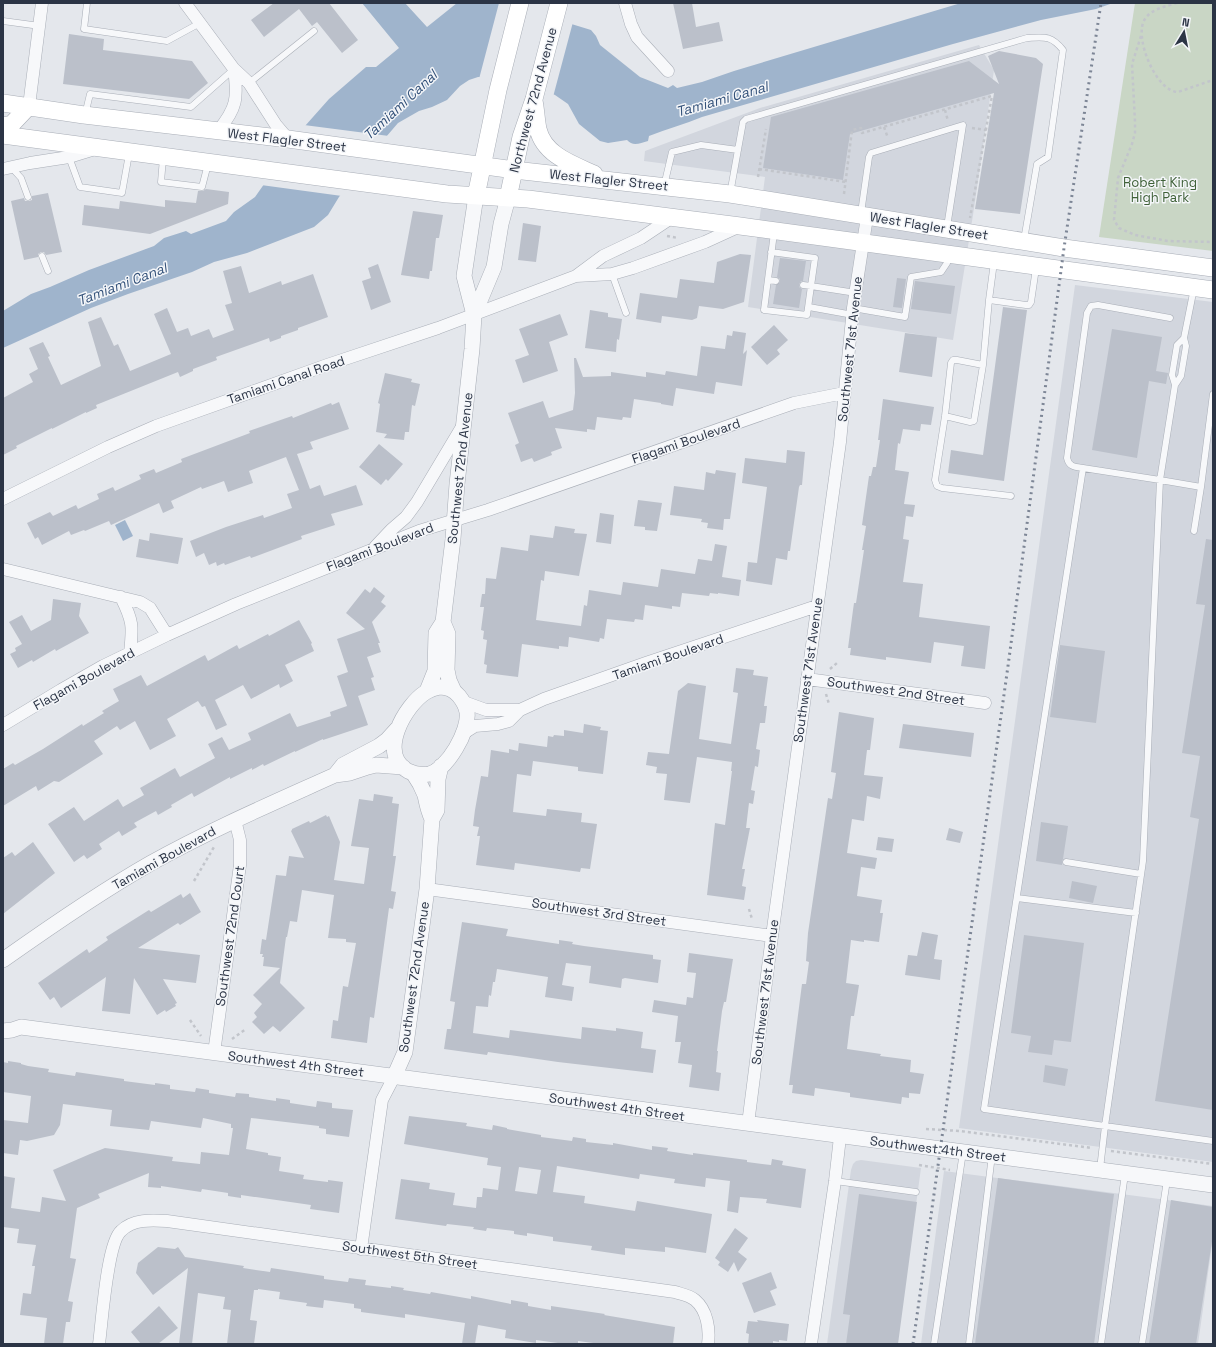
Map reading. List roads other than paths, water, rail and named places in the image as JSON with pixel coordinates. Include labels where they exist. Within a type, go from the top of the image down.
[{"type":"main road","points":[[476,196],[498,90],[520,3]]},
{"type":"main road","name":"Northwest 72nd Avenue","points":[[508,198],[521,137],[534,99],[558,4]]},
{"type":"main road","points":[[534,99],[538,129],[543,141],[550,150],[560,158],[606,180]]},
{"type":"main road","name":"West Flagler Street","points":[[3,103],[84,115],[288,139],[514,170],[730,194],[1024,241],[1213,268]]},
{"type":"main road","points":[[3,126],[12,124],[29,106]]},
{"type":"main road","name":"West Flagler Street","points":[[3,135],[412,189],[476,196],[528,199],[740,226],[1213,290]]},
{"type":"street","points":[[29,106],[42,3]]},
{"type":"street","points":[[185,3],[234,69],[249,83],[276,125],[288,139]]},
{"type":"street","points":[[625,3],[631,24],[637,37],[668,71]]},
{"type":"street","points":[[218,131],[228,120],[235,104],[237,88],[234,69]]},
{"type":"street","points":[[6,167],[69,158],[97,148]]},
{"type":"street","name":"Southwest 72nd Avenue","points":[[474,315],[464,276],[476,196]]},
{"type":"street","name":"Southwest 72nd Avenue","points":[[427,691],[435,671],[436,633],[443,622],[455,520],[474,315],[494,267],[501,224],[508,198]]},
{"type":"street","name":"Southwest 71st Avenue","points":[[748,1124],[806,679],[838,450],[853,312],[863,242],[864,216]]},
{"type":"street","name":"Tamiami Canal Road","points":[[3,499],[108,447],[156,426],[327,365],[474,315],[576,276],[603,256],[641,238],[671,218]]},
{"type":"street","name":"Tamiami Canal Road","points":[[576,276],[612,274],[706,242],[740,226]]},
{"type":"street","name":"Flagami Boulevard","points":[[3,725],[82,678],[167,635],[219,611],[373,549],[419,531],[488,510],[794,403],[844,393]]},
{"type":"street","points":[[373,549],[390,530],[406,517],[417,502],[464,422]]},
{"type":"street","points":[[3,569],[146,604],[155,613],[167,635]]},
{"type":"street","points":[[121,597],[132,624],[130,653]]},
{"type":"street","name":"Tamiami Boulevard","points":[[464,733],[475,726],[498,724],[509,721],[520,710],[646,663],[816,606]]},
{"type":"street","name":"Southwest 72nd Avenue","points":[[443,622],[448,634],[447,670],[449,680],[459,696]]},
{"type":"street","name":"Southwest 2nd Street","points":[[806,679],[985,703]]},
{"type":"street","points":[[440,687],[445,687],[459,696],[467,713],[464,733],[457,746],[441,766],[430,774],[421,774],[408,770],[396,758],[394,740],[398,727],[409,708],[427,691],[440,687]]},
{"type":"street","name":"Tamiami Boulevard","points":[[459,696],[486,710],[520,710]]},
{"type":"street","name":"Tamiami Boulevard","points":[[335,775],[343,765],[379,746],[387,740],[398,727]]},
{"type":"street","name":"Tamiami Boulevard","points":[[3,960],[43,931],[124,879],[176,849],[235,820],[335,775],[350,773],[376,765],[408,770]]},
{"type":"street","name":"Southwest 72nd Avenue","points":[[362,1249],[382,1100],[406,1052],[426,889],[432,820],[437,810],[438,779],[441,766]]},
{"type":"street","name":"Southwest 72nd Avenue","points":[[408,770],[420,784],[432,820]]},
{"type":"street","name":"Southwest 72nd Court","points":[[214,1053],[240,865],[240,840],[235,820]]},
{"type":"street","name":"Southwest 3rd Street","points":[[426,889],[772,936]]},
{"type":"street","name":"Southwest 4th Street","points":[[3,1020],[13,1022],[21,1027],[840,1137],[1213,1185]]},
{"type":"street","name":"Southwest 4th Street","points":[[3,1031],[21,1027]]},
{"type":"street","points":[[811,1344],[840,1137]]},
{"type":"street","name":"Southwest 5th Street","points":[[99,1344],[110,1257],[114,1242],[120,1231],[131,1224],[145,1220],[156,1220],[674,1292],[694,1299],[703,1310],[708,1326],[708,1344]]},
{"type":"lane","points":[[86,3],[84,29],[167,41],[200,23]]},
{"type":"lane","points":[[3,21],[40,26]]},
{"type":"lane","points":[[249,83],[314,31]]},
{"type":"lane","points":[[730,194],[743,122],[746,119],[1027,38],[1044,37],[1056,41],[1063,50],[1048,157],[1037,164],[1024,241]]},
{"type":"lane","points":[[84,115],[90,94],[190,107],[234,69]]},
{"type":"lane","points":[[864,216],[869,157],[871,153],[963,125],[947,229]]},
{"type":"lane","points":[[664,186],[672,152],[701,145],[738,150]]},
{"type":"lane","points":[[69,158],[80,187],[122,193],[129,152]]},
{"type":"lane","points":[[164,156],[161,182],[202,187],[208,162]]},
{"type":"lane","points":[[6,167],[21,178],[28,197]]},
{"type":"lane","points":[[771,252],[815,258],[808,315],[764,310],[771,252],[774,231]]},
{"type":"lane","points":[[809,308],[905,317],[911,277],[941,272],[947,263],[948,254]]},
{"type":"lane","points":[[42,256],[48,271]]},
{"type":"lane","points":[[945,416],[970,422],[974,420],[983,365],[994,261]]},
{"type":"lane","points":[[989,300],[1029,305],[1036,266]]},
{"type":"lane","points":[[612,274],[626,313]]},
{"type":"lane","points":[[768,280],[776,281]]},
{"type":"lane","points":[[803,285],[856,293]]},
{"type":"lane","points":[[1100,1170],[1143,861],[1160,480],[1175,385],[1181,376],[1186,346],[1184,338],[1194,288]]},
{"type":"lane","points":[[1170,318],[1098,305],[1091,306],[1087,313],[1067,458],[1068,462],[1072,466],[1200,487]]},
{"type":"lane","points":[[1175,385],[1172,375],[1177,345],[1184,338]]},
{"type":"lane","points":[[983,365],[957,360],[953,360],[951,363],[945,416],[935,480],[937,486],[942,488],[1011,496]]},
{"type":"lane","points":[[1194,531],[1213,394]]},
{"type":"lane","points":[[1083,468],[984,1109],[1213,1141]]},
{"type":"lane","points":[[1066,862],[1141,874]]},
{"type":"lane","points":[[1017,898],[1136,913]]},
{"type":"lane","points":[[934,1344],[963,1152]]},
{"type":"lane","points":[[969,1344],[992,1156]]},
{"type":"lane","points":[[1101,1344],[1125,1174]]},
{"type":"lane","points":[[1142,1344],[1168,1179]]},
{"type":"lane","points":[[835,1181],[916,1192]]},
{"type":"water","name":"Tamiami Canal","points":[[362,3],[405,3],[427,27],[457,3],[497,3],[529,11],[591,30],[596,36],[600,45],[640,77],[668,88],[673,85],[677,88],[702,82],[961,3],[1113,3],[1096,9],[1041,20],[953,44],[702,117],[649,136],[648,141],[637,144],[627,140],[608,143],[600,141],[579,124],[568,104],[555,95],[513,78],[478,77],[469,80],[460,86],[447,100],[419,111],[398,123],[339,197],[328,215],[314,227],[247,253],[214,262],[192,272],[91,308],[3,348],[3,311],[31,294],[89,270],[154,246],[164,238],[186,231],[191,234],[226,221],[234,212],[255,197],[305,126],[329,99],[366,67],[376,67],[399,48]]},
{"type":"water","points":[[125,520],[133,536],[123,541],[115,525]]},
{"type":"railway","points":[[913,1344],[1008,666],[1064,248],[1101,3]]},
{"type":"park label","name":"Robert King High Park","points":[[1160,190]]}]
